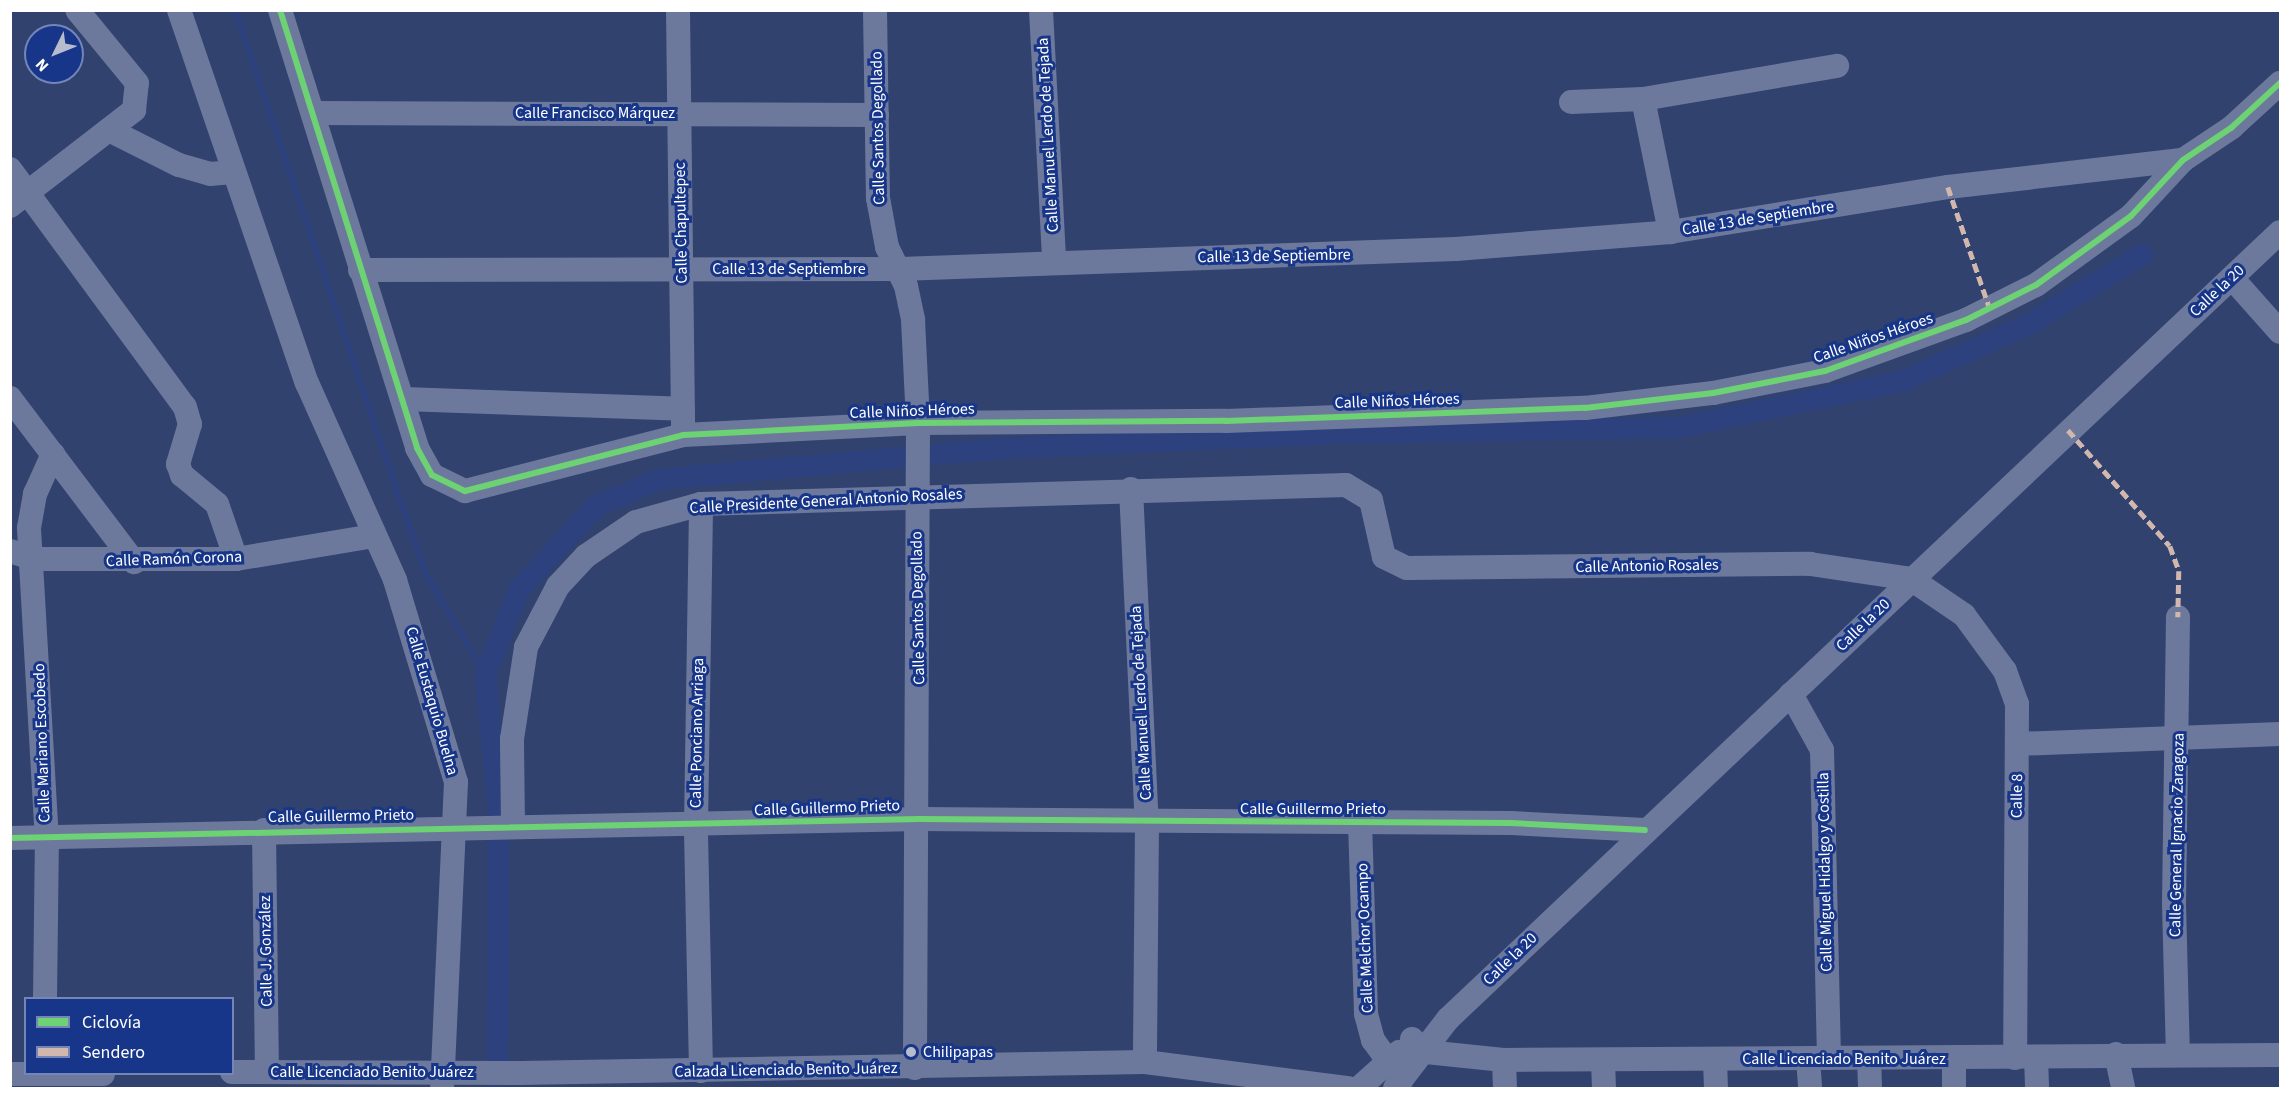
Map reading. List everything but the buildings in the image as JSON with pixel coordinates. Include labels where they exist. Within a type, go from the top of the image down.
[{"type":"street","points":[[20,199],[134,110],[137,83],[77,10]]},
{"type":"street","name":"Calle Eustaquio Buelna","points":[[179,10],[307,383],[395,580],[436,708],[456,782],[458,828],[448,1077]]},
{"type":"street","points":[[280,10],[360,270],[403,399],[683,409]]},
{"type":"street","name":"Calle Chapultepec","points":[[678,10],[683,435]]},
{"type":"street","name":"Calle Santos Degollado","points":[[875,10],[881,223],[900,269],[913,320],[917,431],[920,819],[915,1068]]},
{"type":"street","name":"Calle Manuel Lerdo de Tejada","points":[[1041,10],[1054,260]]},
{"type":"street","points":[[1571,102],[1643,99],[1837,66]]},
{"type":"street","name":"Calle Niños Héroes","points":[[403,399],[417,448],[432,474],[465,491],[683,435],[917,431],[1585,408],[1713,393],[1825,371],[1966,320],[2036,285],[2131,216],[2183,160],[2231,128],[2280,83]]},
{"type":"street","points":[[1643,99],[1670,232]]},
{"type":"street","name":"Calle Francisco Márquez","points":[[313,113],[877,115]]},
{"type":"street","points":[[109,130],[179,165],[210,174],[233,171]]},
{"type":"street","name":"Calle 13 de Septiembre","points":[[360,270],[900,269],[1054,260],[1433,250],[1670,232],[1948,187],[2183,160]]},
{"type":"street","points":[[10,169],[20,199],[185,407],[190,424],[178,464],[182,475],[217,504],[236,559]]},
{"type":"street","name":"Calle la 20","points":[[1359,1089],[1395,1077],[1419,1046],[1645,830],[2280,232]]},
{"type":"street","points":[[2232,278],[2280,332]]},
{"type":"street","points":[[10,398],[134,562]]},
{"type":"street","name":"Calle Mariano Escobedo","points":[[45,997],[46,841],[35,560],[29,528],[35,494],[53,454]]},
{"type":"street","name":"Calle Presidente General Antonio Rosales","points":[[510,826],[518,684],[526,647],[558,586],[586,556],[636,522],[701,504],[916,491],[1346,485],[1367,494],[1384,557]]},
{"type":"street","name":"Calle Manuel Lerdo de Tejada","points":[[1131,489],[1147,823],[1145,1062]]},
{"type":"street","name":"Calle Ponciano Arriaga","points":[[701,504],[696,826],[701,1071]]},
{"type":"street","name":"Calle Ramón Corona","points":[[10,551],[35,560],[134,562],[236,559],[374,536]]},
{"type":"street","name":"Calle Antonio Rosales","points":[[1384,557],[1424,570],[1810,564],[1911,579]]},
{"type":"street","name":"Calle 8","points":[[1911,579],[1937,592],[1983,635],[2017,704],[2025,1057],[2037,1089]]},
{"type":"street","name":"Calle General Ignacio Zaragoza","points":[[2178,617],[2179,734],[2174,904],[2178,1054]]},
{"type":"street","name":"Calle Miguel Hidalgo y Costilla","points":[[1791,694],[1822,750],[1819,1058],[1810,1089]]},
{"type":"street","points":[[2018,744],[2179,734],[2280,734]]},
{"type":"street","name":"Calle Guillermo Prieto","points":[[10,838],[46,841],[264,830],[696,826],[920,819],[1147,823],[1360,822],[1645,830]]},
{"type":"street","name":"Calle Melchor Ocampo","points":[[1360,822],[1366,1014],[1395,1077]]},
{"type":"street","name":"Calle J. González","points":[[264,830],[267,1072]]},
{"type":"street","name":"Calle Licenciado Benito Juárez","points":[[1419,1046],[1504,1060],[1954,1059],[2116,1054],[2280,1055]]},
{"type":"street","points":[[2116,1054],[2123,1089]]},
{"type":"street","points":[[1869,1058],[1870,1089]]},
{"type":"street","points":[[1954,1059],[1954,1089]]},
{"type":"street","points":[[1504,1060],[1505,1089]]},
{"type":"street","points":[[1603,1060],[1604,1089]]},
{"type":"street","points":[[1715,1060],[1716,1089]]},
{"type":"street","name":"Calzada Licenciado Benito Juárez","points":[[511,1073],[915,1068],[1145,1062],[1348,1089]]},
{"type":"street","name":"Calle Licenciado Benito Juárez","points":[[234,1072],[448,1077],[511,1073]]},
{"type":"waterway","points":[[235,10],[425,573],[485,673]]},
{"type":"waterway","points":[[497,1088],[498,814],[485,673],[518,590],[595,506],[658,479],[996,448],[1338,433],[1679,427],[1903,380],[2028,324],[2142,254]]},
{"type":"marked path","points":[[1948,187],[1990,309]]},
{"type":"marked path","points":[[2068,430],[2170,546],[2179,571],[2178,617]]},
{"type":"cycle path","points":[[280,10],[417,448],[432,475],[465,491],[683,435],[918,423],[1226,421],[1585,408],[1713,393],[1825,371],[1966,320],[2036,285],[2131,216],[2183,160],[2231,128],[2280,83]]},
{"type":"cycle path","points":[[10,838],[920,819],[1511,823],[1645,830]]},
{"type":"place","name":"Chilipapas","points":[[911,1052]]}]
